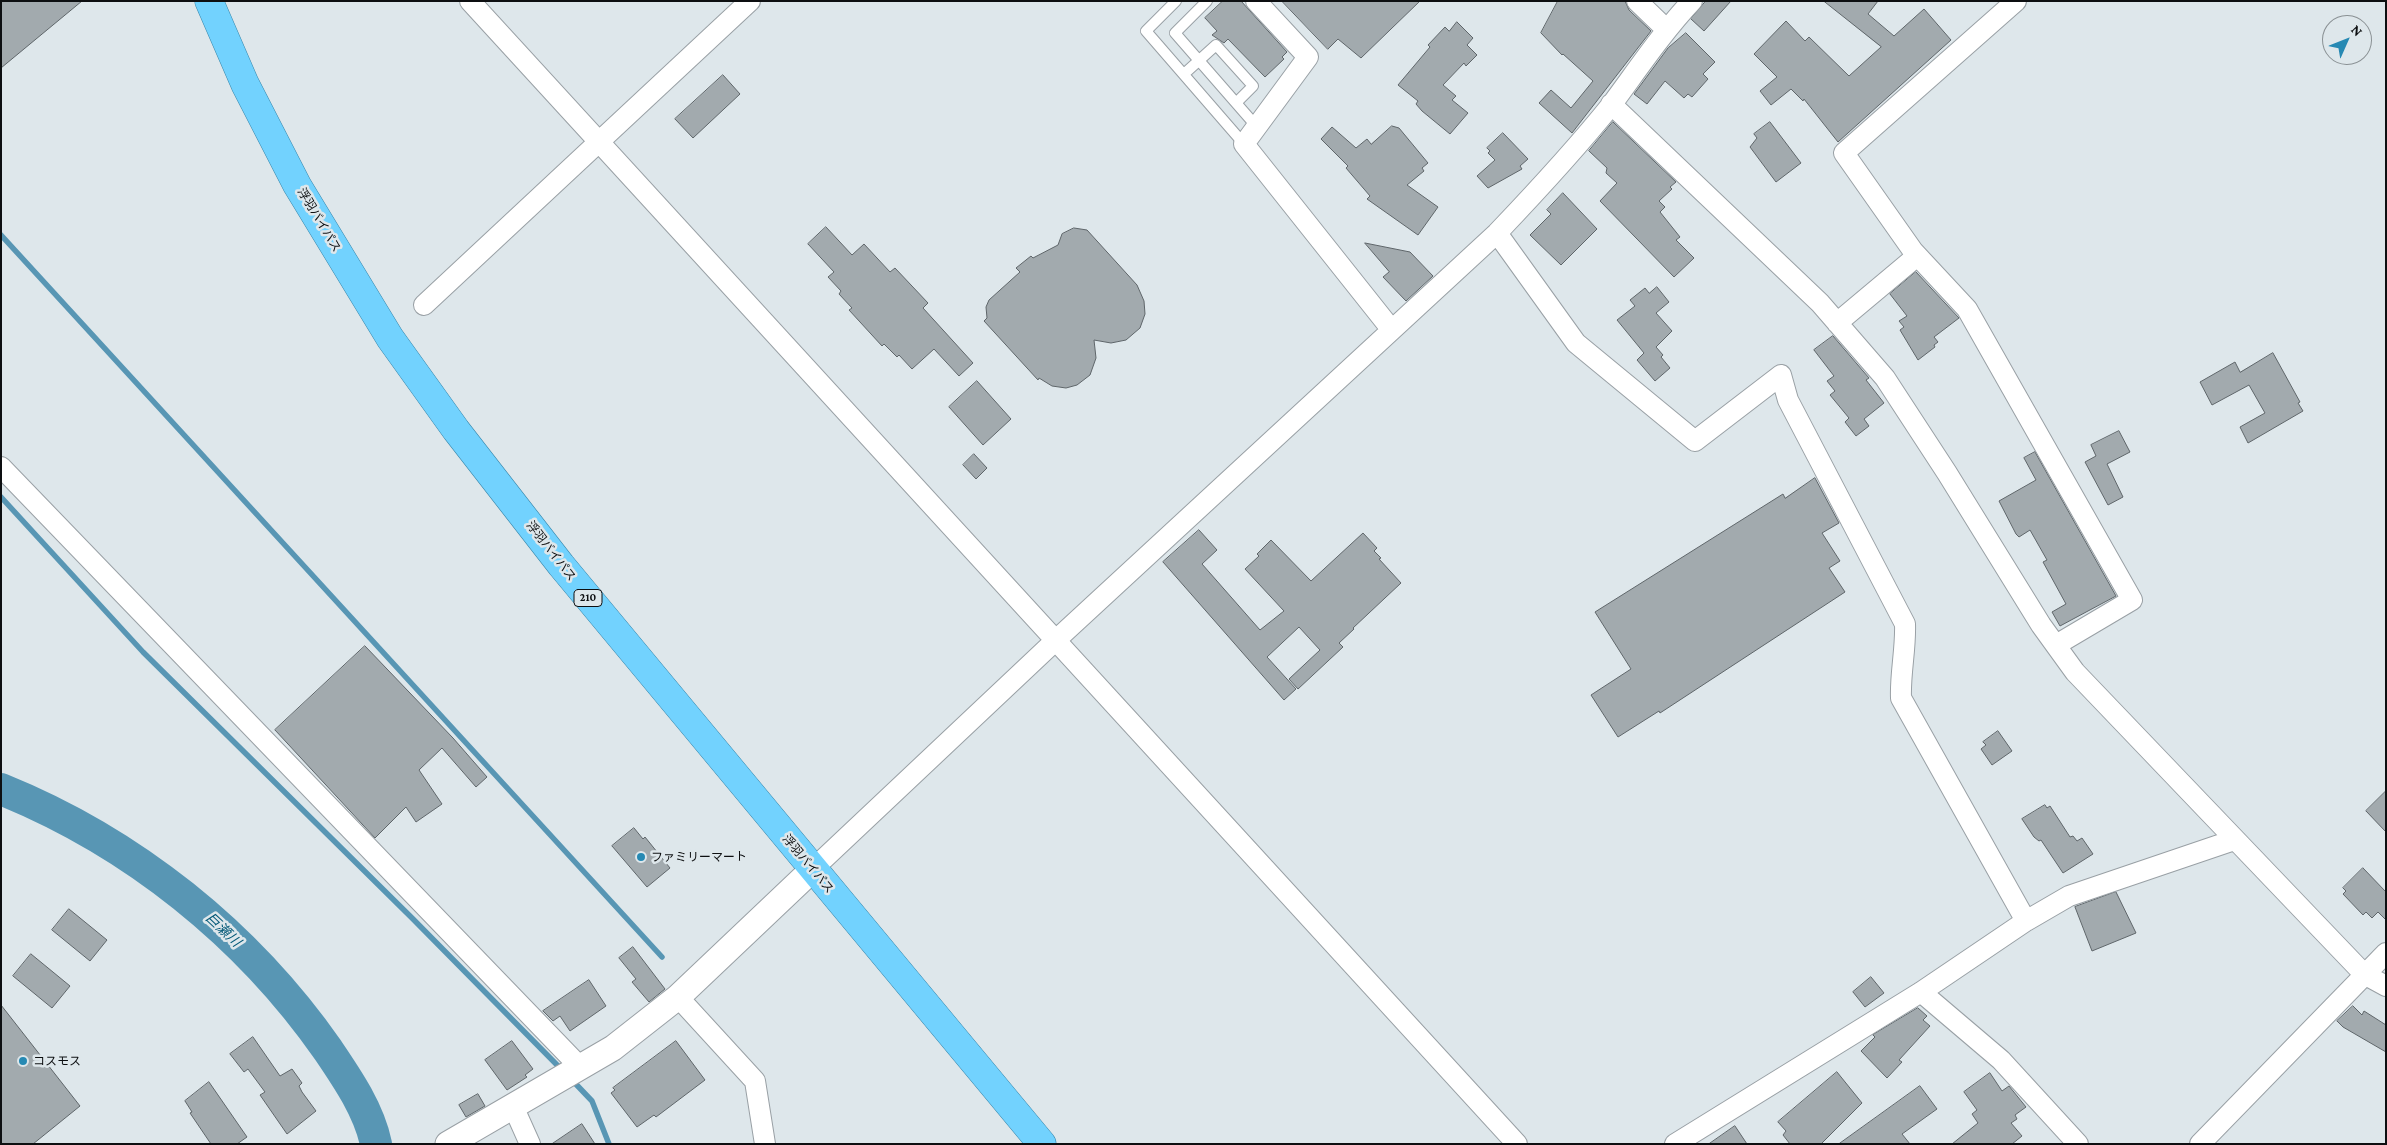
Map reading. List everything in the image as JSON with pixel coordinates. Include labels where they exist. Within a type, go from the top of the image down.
[{"type":"highway","name":"浮羽バイパス","points":[[209,1],[245,84],[297,185],[390,338],[456,430],[561,565],[1042,1144]]},
{"type":"street","points":[[470,1],[598,143],[1517,1144]]},
{"type":"street","points":[[424,305],[750,1]]},
{"type":"street","points":[[1256,1],[1308,57],[1244,144],[1391,329]]},
{"type":"street","points":[[1637,1],[1666,29]]},
{"type":"street","points":[[451,1142],[613,1048],[678,997],[1056,640],[1497,233],[1543,184],[1611,104],[1666,29],[1692,1]]},
{"type":"street","points":[[2016,1],[1844,153],[1918,256],[1967,309],[2132,600],[2056,645]]},
{"type":"street","points":[[1611,104],[1820,302],[1885,378],[2075,672],[2364,974],[2386,986]]},
{"type":"street","points":[[1497,233],[1576,343],[1695,441],[1781,375],[1788,400],[1905,624],[1906,646],[1900,677],[1901,698],[2026,922]]},
{"type":"street","points":[[1838,323],[1918,256]]},
{"type":"street","points":[[1,467],[581,1068]]},
{"type":"street","points":[[1675,1144],[1921,992],[2026,922],[2069,896],[2234,840]]},
{"type":"street","points":[[2200,1144],[2386,953]]},
{"type":"street","points":[[1921,992],[2001,1060],[2078,1144]]},
{"type":"street","points":[[678,997],[755,1081],[765,1144]]},
{"type":"street","points":[[513,1106],[530,1144]]},
{"type":"lane","points":[[1176,1],[1146,31],[1244,144]]},
{"type":"lane","points":[[1207,1],[1175,33],[1257,127]]},
{"type":"lane","points":[[1184,74],[1216,45],[1253,86],[1236,103]]},
{"type":"building","points":[[1,1],[82,1],[1,68]]},
{"type":"building","points":[[1223,1],[1241,1],[1287,52],[1282,57],[1284,59],[1265,77],[1228,39],[1224,43],[1212,35],[1217,31],[1205,18]]},
{"type":"building","points":[[1282,1],[1420,1],[1361,58],[1338,39],[1328,49]]},
{"type":"building","points":[[1558,1],[1625,1],[1629,10],[1651,31],[1572,133],[1539,103],[1551,90],[1571,108],[1593,81],[1562,55],[1541,33]]},
{"type":"building","points":[[1706,1],[1731,1],[1704,31],[1691,19]]},
{"type":"building","points":[[1824,1],[1878,1],[1868,14],[1894,36],[1924,9],[1951,40],[1838,142],[1804,99],[1803,101],[1791,89],[1771,105],[1760,91],[1777,77],[1754,54],[1786,21],[1805,41],[1809,37],[1849,76],[1881,47]]},
{"type":"building","points":[[1457,22],[1473,38],[1467,45],[1477,55],[1466,66],[1464,63],[1443,85],[1456,96],[1452,100],[1468,113],[1450,134],[1422,111],[1416,104],[1418,101],[1398,85],[1430,47],[1428,45],[1445,27],[1449,31]]},
{"type":"building","points":[[1686,33],[1715,62],[1703,74],[1708,79],[1692,97],[1688,94],[1684,98],[1665,81],[1647,104],[1634,94],[1668,48]]},
{"type":"building","points":[[723,75],[740,94],[693,138],[675,119]]},
{"type":"building","points":[[1613,122],[1676,182],[1670,187],[1672,189],[1659,201],[1665,207],[1660,212],[1680,237],[1676,240],[1694,258],[1674,277],[1600,201],[1617,183],[1606,173],[1607,168],[1589,151]]},
{"type":"building","points":[[1770,122],[1801,163],[1776,182],[1750,147],[1757,138],[1754,134]]},
{"type":"building","points":[[1392,126],[1399,128],[1428,163],[1422,168],[1424,171],[1407,185],[1438,207],[1418,235],[1367,199],[1370,196],[1346,168],[1348,166],[1321,139],[1332,127],[1356,148],[1367,139],[1371,144]]},
{"type":"building","points":[[1503,133],[1528,159],[1520,166],[1522,169],[1488,188],[1477,176],[1495,160],[1488,153],[1490,151],[1487,148]]},
{"type":"building","points":[[1563,193],[1597,229],[1561,265],[1530,235],[1551,214],[1547,210]]},
{"type":"building","points":[[826,227],[852,255],[864,244],[890,272],[895,268],[928,303],[923,308],[973,363],[959,376],[934,349],[912,369],[899,355],[897,357],[884,344],[882,346],[849,310],[852,308],[839,294],[841,291],[828,277],[834,272],[808,244]]},
{"type":"building","points":[[1074,228],[1087,230],[1137,285],[1144,301],[1145,314],[1140,328],[1126,340],[1111,343],[1094,340],[1096,358],[1090,375],[1077,385],[1066,388],[1052,386],[1039,378],[1038,380],[984,321],[987,318],[986,307],[989,300],[1020,272],[1016,268],[1031,256],[1033,258],[1058,245],[1062,234]]},
{"type":"building","points":[[1365,243],[1410,252],[1433,276],[1406,301],[1383,277],[1389,272]]},
{"type":"building","points":[[1916,272],[1959,318],[1934,337],[1938,342],[1934,345],[1935,347],[1918,360],[1900,330],[1904,327],[1899,321],[1907,316],[1890,294]]},
{"type":"building","points":[[1657,287],[1669,302],[1656,313],[1672,331],[1656,347],[1670,368],[1655,381],[1637,360],[1644,353],[1617,320],[1635,306],[1630,300],[1645,288],[1649,293]]},
{"type":"building","points":[[1833,336],[1869,378],[1866,380],[1884,403],[1864,419],[1869,426],[1856,436],[1845,422],[1849,418],[1830,395],[1835,391],[1827,381],[1834,376],[1814,350]]},
{"type":"building","points":[[2273,353],[2303,411],[2248,443],[2240,427],[2265,413],[2249,385],[2212,405],[2200,382],[2235,362],[2240,372]]},
{"type":"building","points":[[977,381],[1011,419],[983,445],[949,407]]},
{"type":"building","points":[[2119,431],[2130,452],[2107,464],[2123,497],[2108,505],[2085,462],[2096,456],[2091,445]]},
{"type":"building","points":[[2035,452],[2116,596],[2060,626],[2052,612],[2066,604],[2043,562],[2047,560],[2030,530],[2019,537],[2016,534],[1999,501],[2036,480],[2024,458]]},
{"type":"building","points":[[974,454],[987,468],[976,479],[963,465]]},
{"type":"building","points":[[1815,478],[1839,523],[1822,533],[1840,561],[1829,568],[1845,592],[1660,713],[1659,711],[1618,737],[1591,695],[1631,669],[1595,612],[1783,494],[1785,498]]},
{"type":"building","points":[[1199,530],[1217,550],[1202,564],[1260,630],[1284,611],[1245,569],[1259,556],[1257,554],[1271,540],[1311,581],[1363,533],[1377,548],[1374,551],[1381,558],[1379,559],[1401,583],[1353,628],[1339,643],[1343,647],[1298,689],[1289,679],[1320,650],[1299,627],[1267,657],[1296,689],[1284,700],[1163,562]]},
{"type":"building","points":[[365,646],[453,738],[487,777],[476,787],[442,748],[419,770],[442,804],[416,822],[406,807],[375,838],[275,730]]},
{"type":"building","points":[[1998,731],[2012,751],[1992,765],[1981,749],[1986,745],[1983,742]]},
{"type":"building","points":[[2386,791],[2386,832],[2366,811]]},
{"type":"building","points":[[2045,805],[2047,808],[2050,806],[2070,837],[2073,836],[2077,841],[2082,838],[2093,854],[2063,873],[2041,840],[2039,841],[2034,837],[2022,819]]},
{"type":"building","name":"ファミリーマート","points":[[634,828],[643,839],[645,837],[670,868],[647,887],[612,846]]},
{"type":"building","points":[[2363,868],[2386,892],[2386,920],[2378,912],[2372,918],[2366,912],[2363,915],[2343,894],[2346,891],[2343,888]]},
{"type":"building","points":[[2116,892],[2136,933],[2092,951],[2075,907]]},
{"type":"building","points":[[69,909],[107,940],[90,961],[52,930]]},
{"type":"building","points":[[633,947],[665,989],[649,1002],[632,982],[636,979],[619,958]]},
{"type":"building","points":[[31,954],[70,986],[52,1008],[13,976]]},
{"type":"building","points":[[1871,977],[1884,993],[1865,1007],[1853,992]]},
{"type":"building","points":[[589,980],[606,1006],[570,1031],[560,1016],[553,1021],[543,1011]]},
{"type":"building","name":"コスモス","points":[[1,1005],[80,1106],[33,1144],[1,1144]]},
{"type":"building","points":[[2353,1006],[2362,1015],[2364,1011],[2386,1025],[2386,1052],[2343,1027],[2337,1021]]},
{"type":"building","points":[[1918,1008],[1927,1016],[1923,1020],[1930,1026],[1899,1060],[1902,1062],[1887,1078],[1861,1051],[1875,1037],[1873,1035]]},
{"type":"building","points":[[253,1037],[280,1076],[292,1069],[302,1083],[299,1086],[302,1092],[316,1111],[287,1134],[260,1095],[265,1092],[248,1069],[244,1072],[230,1054]]},
{"type":"building","points":[[512,1041],[533,1069],[525,1075],[527,1077],[507,1090],[485,1060]]},
{"type":"building","points":[[676,1041],[705,1080],[656,1117],[654,1115],[637,1127],[611,1093],[615,1090],[613,1088]]},
{"type":"building","points":[[1837,1072],[1862,1103],[1821,1144],[1790,1144],[1783,1135],[1786,1131],[1778,1122]]},
{"type":"building","points":[[1990,1073],[2002,1091],[2009,1086],[2026,1107],[2015,1115],[2017,1119],[2011,1123],[2022,1136],[2012,1144],[1952,1144],[1978,1123],[1972,1114],[1977,1110],[1964,1092]]},
{"type":"building","points":[[209,1082],[247,1137],[237,1144],[211,1144],[190,1113],[192,1112],[185,1101]]},
{"type":"building","points":[[1920,1086],[1937,1109],[1902,1134],[1910,1144],[1839,1144]]},
{"type":"building","points":[[478,1094],[485,1106],[466,1117],[459,1105]]},
{"type":"building","points":[[582,1124],[595,1144],[552,1144]]},
{"type":"building","points":[[1735,1126],[1747,1144],[1709,1144]]},
{"type":"waterway","points":[[1,235],[662,957]]},
{"type":"waterway","points":[[1,497],[143,652],[412,918],[562,1070]]},
{"type":"waterway","name":"巨瀬川","points":[[1,789],[49,811],[96,836],[141,864],[223,930],[261,968],[296,1008],[328,1050],[363,1107],[376,1144]]},
{"type":"waterway","points":[[572,1080],[592,1101],[609,1144]]},
{"type":"place","name":"ファミリーマート","points":[[641,857]]},
{"type":"place","name":"コスモス","points":[[23,1061]]}]
